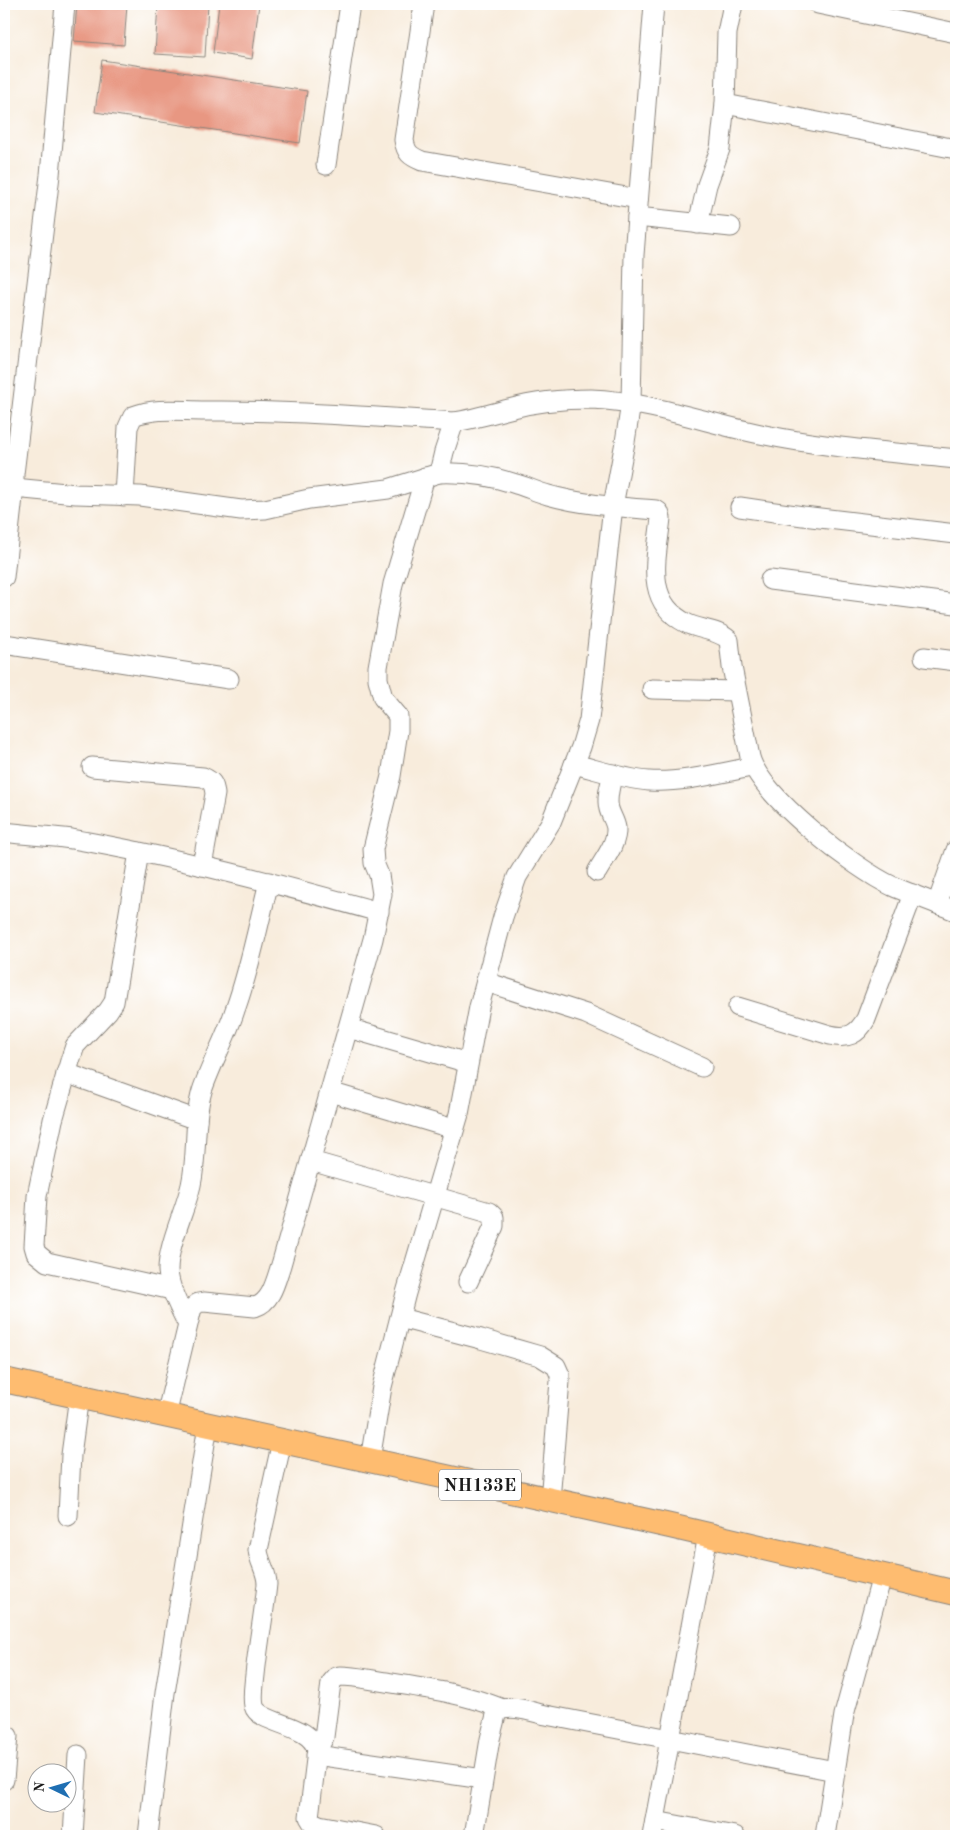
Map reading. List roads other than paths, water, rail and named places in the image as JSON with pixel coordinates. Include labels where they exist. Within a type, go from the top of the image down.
[{"type":"main road","name":"NH133E","points":[[4,1380],[708,1535],[956,1593]]},
{"type":"street","points":[[4,577],[10,478],[50,175],[65,4]]},
{"type":"street","points":[[326,165],[350,4]]},
{"type":"street","points":[[424,4],[404,140],[406,150],[411,157],[638,208],[698,224],[731,227]]},
{"type":"street","points":[[370,1460],[382,1387],[459,1114],[486,982],[503,917],[517,877],[551,822],[589,720],[594,691],[602,595],[613,506],[627,435],[631,403],[634,255],[654,4]]},
{"type":"street","points":[[698,224],[707,185],[718,158],[725,104],[727,33],[733,4]]},
{"type":"street","points":[[818,4],[856,7],[956,33]]},
{"type":"street","points":[[725,104],[956,149]]},
{"type":"street","points":[[124,496],[128,427],[133,416],[146,411],[248,410],[454,422],[470,420],[538,403],[590,399],[631,403],[766,436],[820,444],[956,458]]},
{"type":"street","points":[[166,1416],[192,1308],[198,1303],[255,1307],[262,1305],[269,1297],[281,1264],[311,1161],[380,912],[382,894],[379,875],[374,863],[373,850],[391,776],[398,716],[383,698],[380,689],[378,667],[393,584],[432,475],[444,452],[454,422]]},
{"type":"street","points":[[10,478],[76,494],[148,497],[242,510],[265,509],[309,499],[388,489],[432,475],[481,475],[571,500],[656,510],[660,512],[661,518],[655,584],[659,596],[675,616],[687,623],[722,635],[729,640],[736,692],[752,767],[758,777],[774,795],[846,859],[891,886],[956,911]]},
{"type":"street","points":[[740,507],[956,534]]},
{"type":"street","points":[[770,580],[956,604]]},
{"type":"street","points":[[4,644],[229,679]]},
{"type":"street","points":[[924,656],[956,661]]},
{"type":"street","points":[[652,689],[736,692]]},
{"type":"street","points":[[574,764],[613,774],[667,781],[752,767]]},
{"type":"street","points":[[92,767],[203,777],[211,781],[215,794],[202,866]]},
{"type":"street","points":[[597,872],[610,849],[616,828],[608,808],[608,791],[613,774]]},
{"type":"street","points":[[4,832],[70,839],[139,852],[269,882],[380,912]]},
{"type":"street","points":[[937,904],[956,850]]},
{"type":"street","points":[[139,852],[114,1002],[75,1046],[53,1120],[37,1196],[33,1238],[36,1253],[47,1262],[172,1290]]},
{"type":"street","points":[[187,1323],[172,1290],[168,1270],[169,1262],[192,1178],[197,1120],[202,1091],[235,1010],[269,882]]},
{"type":"street","points":[[738,1007],[830,1035],[840,1037],[852,1036],[866,1019],[913,894]]},
{"type":"street","points":[[486,982],[586,1014],[702,1067]]},
{"type":"street","points":[[348,1028],[468,1063]]},
{"type":"street","points":[[66,1073],[197,1120]]},
{"type":"street","points":[[330,1092],[454,1129]]},
{"type":"street","points":[[311,1161],[489,1212],[494,1217],[492,1230],[468,1282]]},
{"type":"street","points":[[400,1318],[481,1338],[540,1356],[556,1366],[560,1375],[560,1381],[550,1500]]},
{"type":"street","points":[[68,1516],[71,1455],[79,1396]]},
{"type":"street","points":[[148,1836],[165,1693],[208,1425]]},
{"type":"street","points":[[282,1441],[258,1550],[259,1561],[266,1575],[267,1584],[257,1650],[254,1705],[258,1714],[300,1731],[316,1750],[484,1779]]},
{"type":"street","points":[[708,1535],[669,1739],[654,1829],[735,1836]]},
{"type":"street","points":[[825,1836],[844,1715],[882,1576]]},
{"type":"street","points":[[376,1836],[319,1825],[310,1820],[316,1750],[324,1737],[331,1683],[336,1677],[340,1676],[408,1685],[457,1695],[502,1709],[514,1709],[835,1771]]},
{"type":"street","points":[[474,1836],[496,1715],[497,1711],[502,1709]]},
{"type":"street","points":[[4,1780],[8,1736]]},
{"type":"street","points":[[73,1836],[78,1755]]}]
